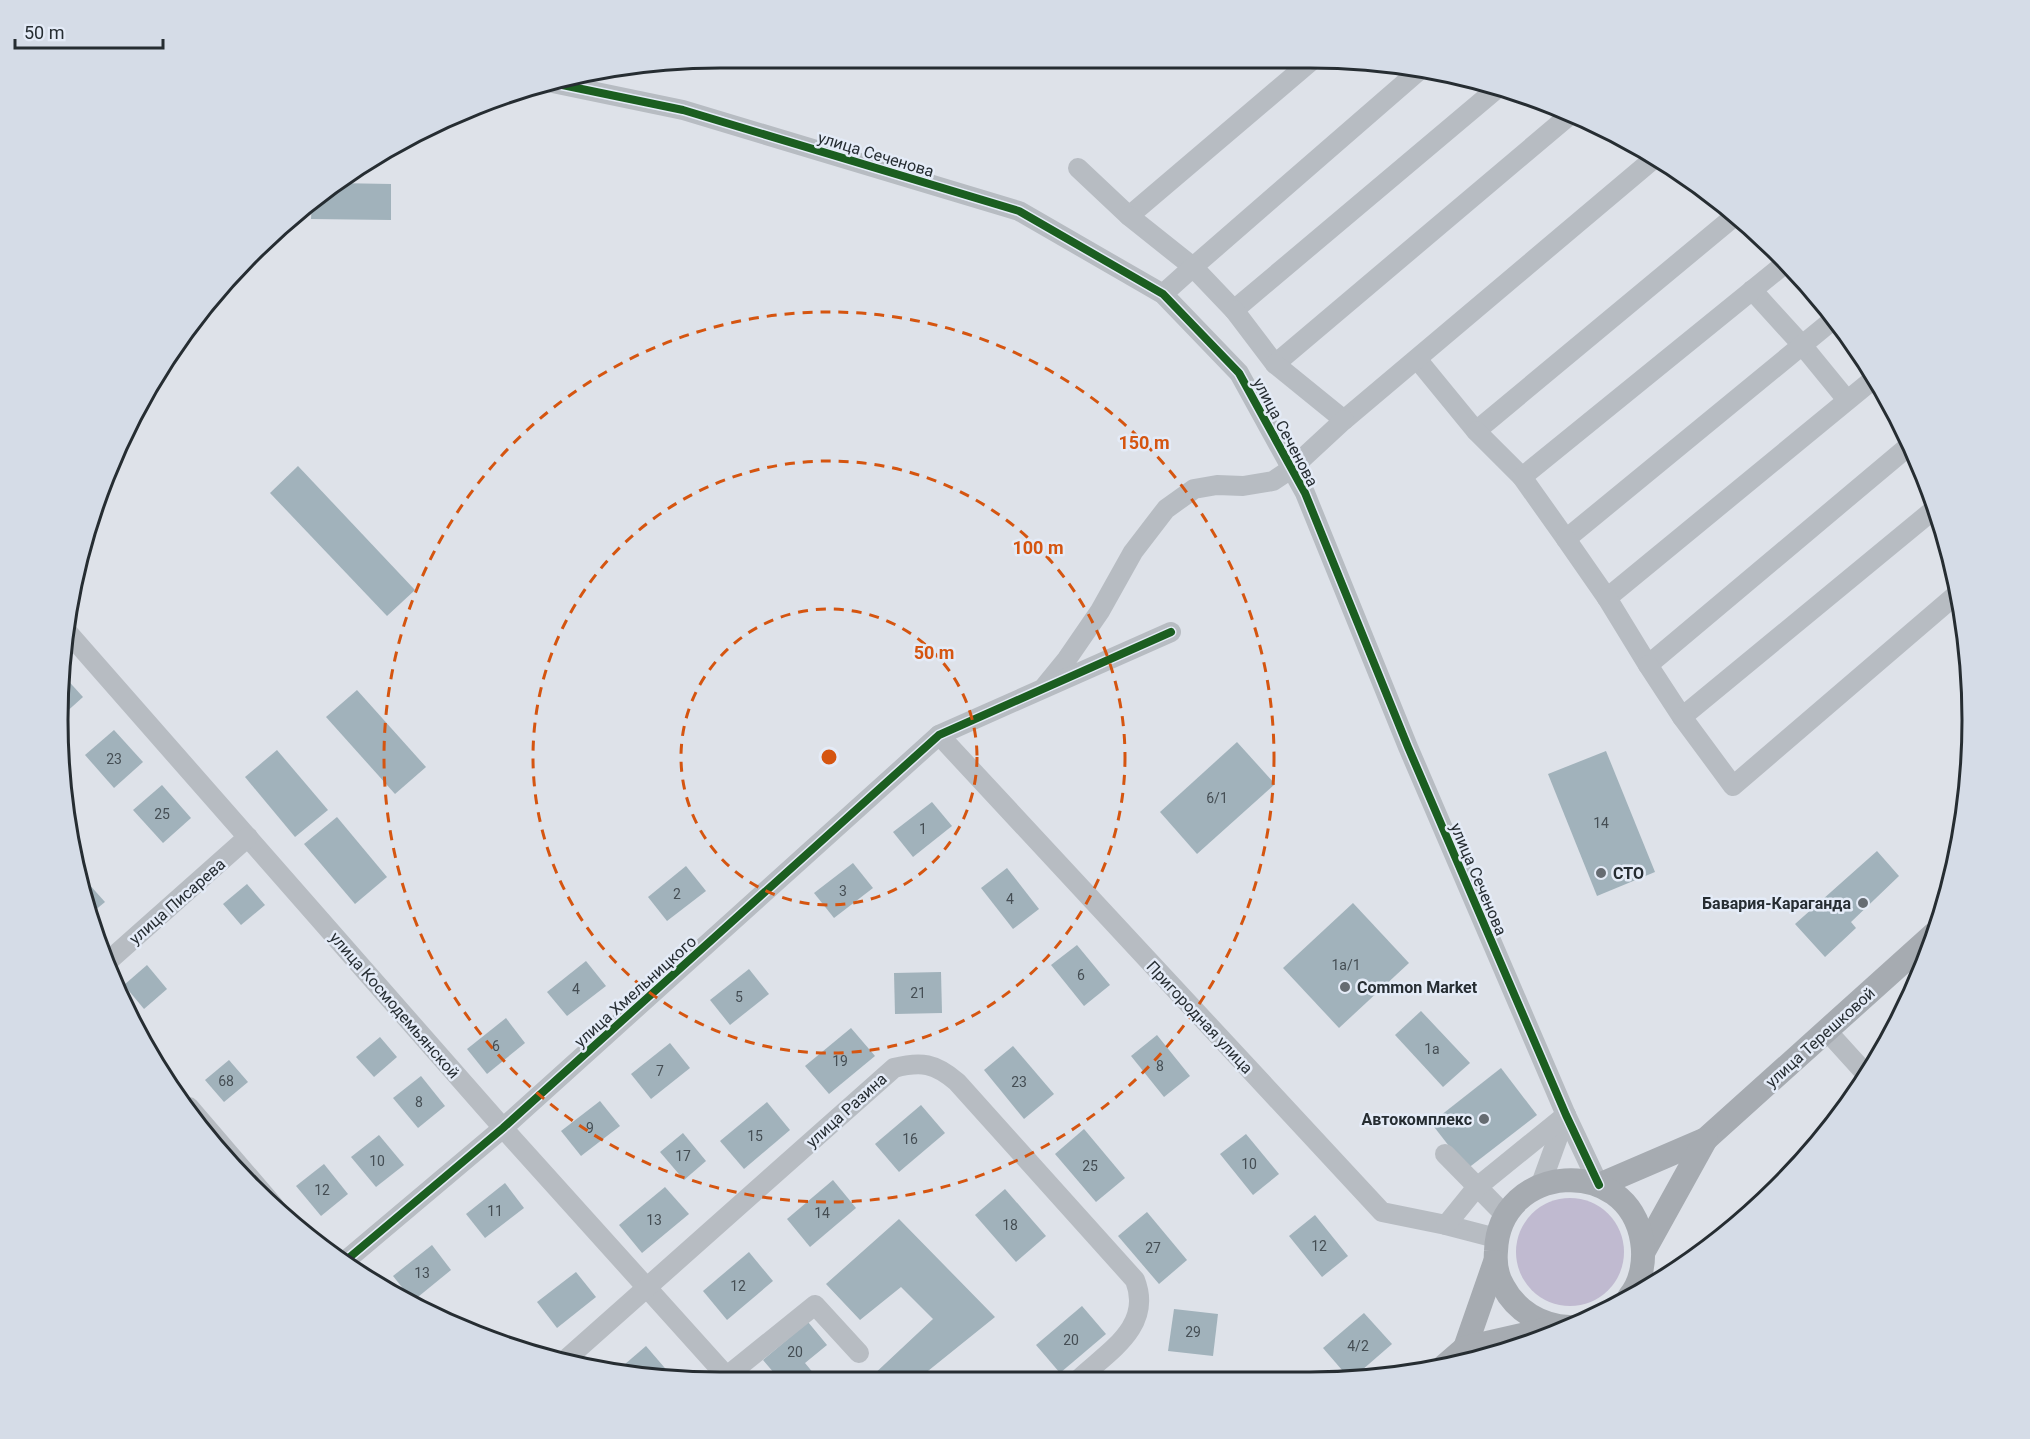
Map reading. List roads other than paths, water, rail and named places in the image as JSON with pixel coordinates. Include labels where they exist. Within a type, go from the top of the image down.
[{"type":"main road","name":"улица Терешковой","points":[[1599,1185],[1706,1139],[1922,945]]},
{"type":"main road","name":"улица Терешковой","points":[[1644,1251],[1706,1139]]},
{"type":"main road","name":"улица Терешковой","points":[[1554,1324],[1535,1319],[1516,1305],[1502,1285],[1496,1263],[1496,1238],[1505,1215],[1520,1197],[1541,1184],[1560,1179],[1580,1179],[1599,1185],[1617,1196],[1631,1211],[1640,1231],[1644,1251],[1641,1273],[1635,1284]]},
{"type":"main road","name":"улица Терешковой","points":[[1465,1348],[1496,1263]]},
{"type":"main road","name":"улица Терешковой","points":[[1458,1354],[1465,1348],[1524,1335]]},
{"type":"street","points":[[1129,216],[1303,68]]},
{"type":"street","points":[[1163,294],[1413,76]]},
{"type":"street","name":"улица Сеченова","points":[[567,86],[682,110],[1019,211],[1163,294],[1239,373],[1305,493],[1408,747],[1566,1115],[1599,1185]]},
{"type":"street","points":[[1234,310],[1491,94]]},
{"type":"street","points":[[1275,364],[1565,119]]},
{"type":"street","points":[[1041,691],[1100,611],[1133,552],[1166,509],[1194,489],[1217,485],[1243,486],[1273,481],[1291,469],[1344,420],[1649,163]]},
{"type":"street","points":[[1078,168],[1129,216],[1193,267],[1234,310],[1275,364],[1344,420]]},
{"type":"street","points":[[1476,431],[1729,220]]},
{"type":"street","points":[[1522,477],[1780,267]]},
{"type":"street","points":[[1752,290],[1802,345],[1847,400]]},
{"type":"street","points":[[1566,539],[1828,324]]},
{"type":"street","points":[[1417,359],[1476,431],[1522,477],[1607,598],[1682,717],[1733,786],[1951,599]]},
{"type":"street","points":[[1607,598],[1868,383]]},
{"type":"street","points":[[1648,665],[1904,450]]},
{"type":"street","points":[[1682,717],[1929,513]]},
{"type":"street","name":"улица Хмельницкого","points":[[350,1257],[503,1128],[939,735],[1171,632]]},
{"type":"street","name":"улица Космодемьянской","points":[[73,638],[720,1372]]},
{"type":"street","name":"Пригородная улица","points":[[939,735],[1382,1212],[1496,1238]]},
{"type":"street","name":"улица Писарева","points":[[113,957],[248,837]]},
{"type":"street","points":[[1827,1030],[1861,1069]]},
{"type":"street","name":"улица Разина","points":[[572,1354],[894,1068],[912,1063],[933,1065],[946,1072],[957,1082],[1135,1280],[1140,1293],[1137,1319],[1127,1335],[1087,1372]]},
{"type":"street","points":[[1541,1184],[1566,1115]]},
{"type":"street","points":[[1446,1225],[1476,1188],[1566,1115]]},
{"type":"street","points":[[1445,1154],[1505,1215]]},
{"type":"street","points":[[1644,1251],[1649,1276]]},
{"type":"street","points":[[734,1372],[815,1305],[859,1353]]},
{"type":"place","name":"СТО","points":[[1601,873]]},
{"type":"place","name":"Бавария-Караганда","points":[[1863,903]]},
{"type":"place","name":"Common Market","points":[[1345,987]]},
{"type":"place","name":"Автокомплекс","points":[[1484,1119]]}]
